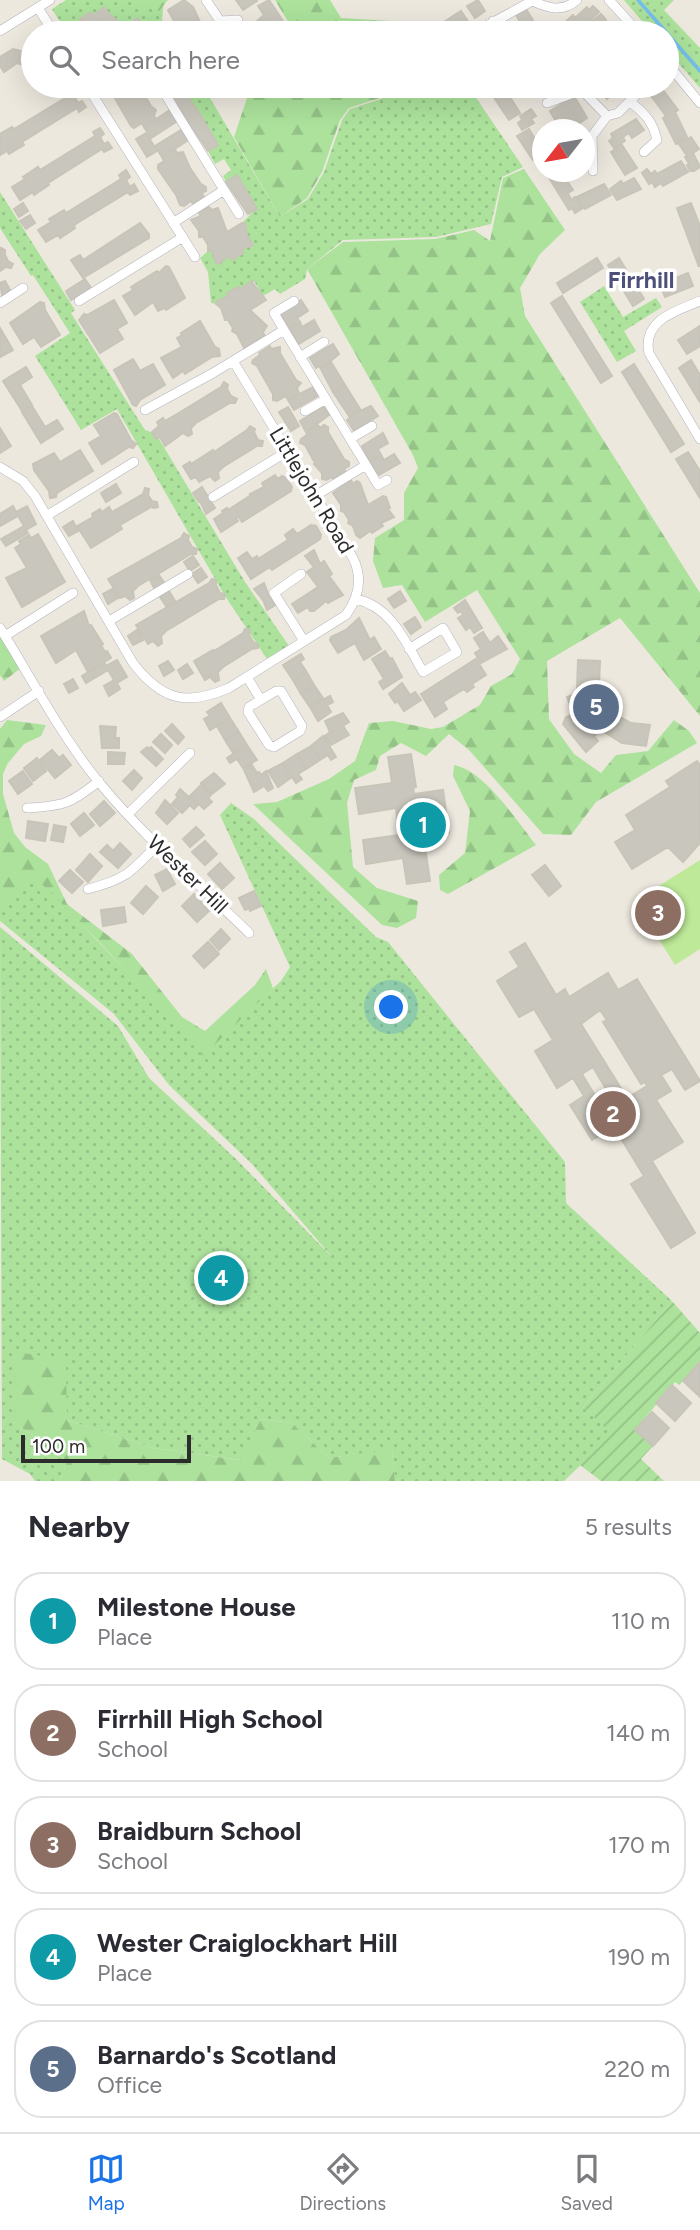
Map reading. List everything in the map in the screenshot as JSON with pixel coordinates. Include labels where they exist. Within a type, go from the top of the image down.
[{"type":"street","points":[[0,31],[50,0]]},
{"type":"street","points":[[206,0],[220,21],[238,20]]},
{"type":"street","points":[[493,21],[532,0],[550,9],[569,7],[577,0]]},
{"type":"street","points":[[609,0],[628,21]]},
{"type":"street","points":[[38,8],[46,21]]},
{"type":"street","points":[[679,79],[700,103]]},
{"type":"street","points":[[95,98],[195,257]]},
{"type":"street","points":[[167,98],[239,214]]},
{"type":"street","points":[[547,103],[559,98]]},
{"type":"street","points":[[591,98],[607,116]]},
{"type":"street","points":[[595,132],[607,116],[618,113],[634,98]]},
{"type":"street","points":[[630,102],[644,113],[653,125],[657,140],[644,152]]},
{"type":"street","points":[[173,223],[224,190]]},
{"type":"street","points":[[79,300],[183,237]]},
{"type":"street","points":[[0,303],[23,289]]},
{"type":"street","points":[[294,301],[274,313],[378,485],[387,480]]},
{"type":"street","points":[[700,301],[659,320],[651,332],[648,345],[649,353],[700,439]]},
{"type":"street","points":[[145,410],[284,330]]},
{"type":"street","points":[[300,356],[324,342]]},
{"type":"street","name":"Littlejohn Road","points":[[233,361],[359,570],[356,599]]},
{"type":"street","points":[[305,411],[326,399]]},
{"type":"street","points":[[350,439],[372,426]]},
{"type":"street","points":[[213,497],[288,451]]},
{"type":"street","points":[[48,515],[134,462]]},
{"type":"street","points":[[315,496],[366,466]]},
{"type":"street","points":[[0,467],[23,481],[48,515],[133,663],[162,692],[192,699],[211,695],[247,677],[346,615],[356,599],[384,612],[423,672],[457,652],[443,628],[409,649]]},
{"type":"street","points":[[109,621],[188,574]]},
{"type":"street","points":[[301,574],[274,593],[304,642]]},
{"type":"street","points":[[3,632],[73,593]]},
{"type":"street","name":"Wester Hill","points":[[3,632],[71,746],[99,781],[128,814],[249,933]]},
{"type":"street","points":[[247,677],[261,700]]},
{"type":"street","points":[[0,717],[39,691]]},
{"type":"street","points":[[281,691],[302,726],[300,731],[274,747],[269,745],[248,712],[249,707],[261,700],[281,691]]},
{"type":"street","points":[[128,814],[190,753]]},
{"type":"street","points":[[27,808],[58,807],[75,800],[99,781]]},
{"type":"street","points":[[88,889],[124,877],[158,844]]},
{"type":"green space","points":[[66,0],[164,0],[163,21],[140,21],[138,18],[118,21],[104,7],[93,16],[91,12],[86,21],[59,21],[52,9]]},
{"type":"green space","points":[[133,0],[168,0],[159,11],[137,4]]},
{"type":"green space","points":[[275,0],[330,0],[341,18],[393,21],[288,21]]},
{"type":"green space","points":[[624,0],[674,0],[664,10],[674,21],[642,21]]},
{"type":"green space","points":[[679,26],[700,48],[700,88],[679,64]]},
{"type":"green space","points":[[188,98],[210,98],[280,217],[308,199],[324,172],[342,120],[350,109],[383,98],[476,98],[523,167],[502,177],[491,224],[436,237],[343,240],[307,269],[305,279],[280,294],[275,289],[263,296],[254,281],[227,293],[229,296],[216,304],[211,303],[208,272],[200,258],[212,251],[219,264],[229,255],[243,253],[241,250],[253,245],[247,235],[246,226],[242,223],[257,208],[237,176],[226,182],[223,176],[231,170],[224,159],[215,164],[208,151],[217,145]]},
{"type":"green space","points":[[247,98],[379,98],[349,108],[340,120],[322,172],[307,198],[280,217],[234,137]]},
{"type":"green space","points":[[524,169],[565,230],[540,254],[520,288],[525,316],[700,593],[700,716],[620,618],[547,661],[549,719],[574,754],[601,773],[616,755],[648,751],[674,720],[689,731],[697,743],[596,802],[571,835],[543,834],[469,750],[449,734],[426,756],[401,743],[380,756],[376,770],[354,780],[347,803],[353,867],[377,888],[418,901],[416,918],[397,928],[382,925],[253,804],[277,802],[329,779],[355,761],[369,723],[393,721],[431,729],[443,727],[480,705],[491,686],[512,674],[520,659],[477,590],[425,622],[402,585],[383,588],[373,561],[375,538],[404,520],[404,493],[418,468],[307,269],[343,242],[435,239],[474,230],[490,241],[503,178]]},
{"type":"green space","points":[[0,192],[75,310],[71,313],[145,430],[156,434],[245,582],[289,646],[267,659],[225,596],[117,409],[81,430],[35,356],[70,333],[0,228]]},
{"type":"green space","points":[[604,286],[623,317],[656,298],[662,307],[624,331],[636,351],[617,362],[580,302]]},
{"type":"green space","points":[[0,636],[21,668],[4,681],[0,675]]},
{"type":"green space","points":[[7,720],[46,725],[41,736],[24,744],[8,763],[3,774],[3,794],[14,833],[25,847],[48,864],[67,904],[132,954],[182,1017],[205,1031],[255,985],[266,969],[273,988],[203,1056],[46,887],[30,878],[0,916],[0,729]]},
{"type":"green space","points":[[454,765],[466,769],[488,786],[536,845],[448,894],[440,890],[439,875],[465,853],[470,811],[453,776]]},
{"type":"green space","points":[[231,803],[254,819],[376,937],[388,942],[565,1162],[566,1203],[672,1301],[583,1407],[613,1434],[564,1481],[395,1481],[392,1450],[329,1458],[292,1423],[261,1419],[241,1460],[153,1448],[67,1420],[14,1422],[67,1461],[60,1481],[35,1481],[30,1474],[2,1459],[0,927],[118,1026],[149,1078],[236,1159],[333,1258],[253,1165],[169,1085],[114,1014],[0,921],[0,841],[27,860],[91,934],[195,1044],[204,1050],[281,981],[290,967],[220,815]]},
{"type":"green space","points":[[700,860],[700,949],[675,965],[635,901]]},
{"type":"green space","points":[[672,1301],[700,1333],[700,1362],[679,1385],[675,1382],[635,1430],[653,1446],[641,1459],[664,1481],[601,1481],[580,1465],[612,1434],[583,1407]]},
{"type":"green space","points":[[14,1352],[58,1358],[66,1365],[67,1420],[153,1448],[240,1460],[261,1419],[292,1423],[329,1458],[392,1449],[395,1481],[60,1481],[67,1461],[14,1422]]},
{"type":"building","points":[[184,0],[193,7],[200,21],[174,21],[168,10]]},
{"type":"building","points":[[236,0],[256,0],[257,1],[243,10]]},
{"type":"building","points":[[269,0],[283,21],[257,21],[264,15],[258,6]]},
{"type":"building","points":[[478,0],[485,11],[475,18],[467,6]]},
{"type":"building","points":[[593,6],[599,12],[589,21],[566,21],[573,15],[575,18],[587,7],[589,10]]},
{"type":"building","points":[[104,7],[118,21],[80,19],[91,12],[93,16]]},
{"type":"building","points":[[526,9],[533,20],[520,21],[516,15]]},
{"type":"building","points":[[461,11],[468,21],[446,21]]},
{"type":"building","points":[[601,14],[606,20],[605,21],[593,21]]},
{"type":"building","points":[[13,49],[21,51],[21,64],[17,63],[4,72],[0,66],[0,57]]},
{"type":"building","points":[[65,98],[75,98],[86,107],[79,112],[77,108],[22,142],[24,145],[9,154],[7,151],[0,155],[0,134],[12,127],[14,129]]},
{"type":"building","points":[[115,98],[146,98],[156,110],[156,119],[144,127],[142,123],[134,128]]},
{"type":"building","points":[[175,98],[188,98],[199,113],[187,120]]},
{"type":"building","points":[[494,98],[511,98],[520,113],[509,120]]},
{"type":"building","points":[[571,98],[575,98],[587,118],[586,119],[555,119],[550,111]]},
{"type":"building","points":[[653,98],[669,98],[678,110],[675,112],[687,137],[676,144],[663,118],[666,116]]},
{"type":"building","points":[[531,109],[536,116],[531,119],[532,124],[522,130],[518,123],[522,120],[520,116]]},
{"type":"building","points":[[170,110],[176,122],[151,138],[144,127]]},
{"type":"building","points":[[199,113],[218,145],[208,151],[187,120]]},
{"type":"building","points":[[636,119],[644,130],[632,138],[629,133],[623,137],[625,141],[614,148],[609,141],[613,138],[611,134]]},
{"type":"building","points":[[100,128],[104,134],[100,137],[104,144],[108,142],[112,148],[104,152],[102,149],[34,195],[33,192],[20,200],[12,187],[25,179],[23,177],[38,167],[40,170],[95,136],[93,132]]},
{"type":"building","points":[[529,129],[532,134],[532,158],[517,136]]},
{"type":"building","points":[[181,130],[187,141],[162,157],[155,146]]},
{"type":"building","points":[[146,133],[157,151],[147,157],[136,139]]},
{"type":"building","points":[[691,137],[699,149],[693,153],[700,167],[694,171],[690,171],[685,157],[687,156],[679,144]]},
{"type":"building","points":[[622,145],[637,168],[625,175],[611,152]]},
{"type":"building","points":[[175,149],[177,153],[183,152],[190,168],[206,187],[206,191],[202,193],[204,197],[193,204],[191,201],[184,206],[180,205],[158,169],[158,165],[164,161],[162,157]]},
{"type":"building","points":[[681,161],[688,172],[663,186],[661,183],[655,187],[652,182],[649,184],[642,173],[647,169],[651,174],[655,171],[657,174]]},
{"type":"building","points":[[126,170],[130,177],[126,180],[130,187],[134,184],[138,191],[130,195],[128,192],[74,225],[75,228],[60,238],[58,235],[46,242],[38,230],[51,222],[49,219],[64,210],[66,213],[121,179],[119,175]]},
{"type":"building","points":[[237,175],[257,209],[248,214],[226,182]]},
{"type":"building","points":[[634,178],[641,189],[617,200],[610,189],[621,181],[623,184]]},
{"type":"building","points":[[552,182],[568,182],[573,190],[568,193],[571,200],[575,197],[583,208],[575,213],[572,208],[569,210]]},
{"type":"building","points":[[604,184],[611,195],[585,209],[577,197]]},
{"type":"building","points":[[23,203],[28,211],[19,217],[14,209]]},
{"type":"building","points":[[691,203],[700,226],[699,267],[677,208]]},
{"type":"building","points":[[209,207],[212,210],[218,208],[227,232],[245,223],[247,235],[253,245],[241,250],[243,253],[232,260],[229,255],[219,264],[216,263],[212,251],[208,251],[208,245],[203,237],[199,237],[199,231],[191,220],[201,216],[199,213]]},
{"type":"building","points":[[30,215],[35,223],[26,229],[20,221]]},
{"type":"building","points":[[140,223],[149,238],[83,278],[71,260],[80,255],[83,260]]},
{"type":"building","points":[[1,248],[5,250],[8,261],[13,264],[11,268],[6,267],[0,271]]},
{"type":"building","points":[[597,258],[603,268],[563,293],[557,283]]},
{"type":"building","points":[[619,258],[644,299],[633,306],[608,265]]},
{"type":"building","points":[[166,266],[185,298],[166,310],[164,308],[158,311],[153,302],[135,315],[123,296],[133,290],[131,287],[157,271],[159,273]]},
{"type":"building","points":[[688,273],[693,286],[665,297],[660,284]]},
{"type":"building","points":[[85,279],[91,288],[71,300],[66,291]]},
{"type":"building","points":[[254,280],[252,282],[266,300],[250,310],[267,326],[263,332],[265,337],[244,348],[216,304],[229,296],[227,293]]},
{"type":"building","points":[[5,281],[10,290],[2,295],[0,283]]},
{"type":"building","points":[[562,296],[612,376],[601,383],[551,303]]},
{"type":"building","points":[[114,300],[127,323],[117,329],[123,339],[100,353],[79,320],[84,314],[87,315]]},
{"type":"building","points":[[301,300],[308,311],[297,318],[300,322],[289,329],[280,313]]},
{"type":"building","points":[[40,302],[44,303],[45,310],[60,335],[41,347],[34,337],[23,344],[10,323]]},
{"type":"building","points":[[314,320],[320,331],[299,344],[289,329],[300,322],[302,327]]},
{"type":"building","points":[[200,321],[215,347],[219,349],[220,356],[212,357],[185,374],[183,371],[173,378],[161,358],[182,347],[177,338]]},
{"type":"building","points":[[700,326],[700,346],[687,354],[678,340]]},
{"type":"building","points":[[0,328],[13,350],[0,357]]},
{"type":"building","points":[[333,344],[339,354],[321,369],[319,366],[316,368],[310,358]]},
{"type":"building","points":[[270,346],[271,349],[280,347],[280,353],[296,380],[301,383],[297,388],[299,393],[288,400],[286,396],[277,401],[273,400],[273,394],[257,366],[252,363],[259,353]]},
{"type":"building","points":[[133,359],[140,371],[153,364],[165,385],[140,400],[136,406],[114,370]]},
{"type":"building","points":[[691,360],[700,375],[700,402],[679,368]]},
{"type":"building","points":[[331,362],[345,385],[333,392],[321,369]]},
{"type":"building","points":[[634,364],[684,444],[671,452],[622,372]]},
{"type":"building","points":[[26,367],[32,377],[20,385],[32,405],[22,411],[3,381]]},
{"type":"building","points":[[224,382],[228,385],[231,396],[237,399],[235,403],[230,403],[196,423],[191,428],[192,434],[188,436],[183,433],[165,446],[160,437],[156,439],[152,432],[159,426],[157,422],[163,418],[165,421],[187,408],[221,387]]},
{"type":"building","points":[[345,385],[360,409],[349,416],[333,392]]},
{"type":"building","points":[[313,387],[318,396],[294,410],[288,400]]},
{"type":"building","points":[[32,406],[45,427],[57,420],[63,429],[41,443],[22,412]]},
{"type":"building","points":[[324,406],[329,415],[306,432],[300,421]]},
{"type":"building","points":[[371,406],[378,416],[354,431],[347,420],[349,416]]},
{"type":"building","points":[[288,407],[299,426],[291,431],[279,412]]},
{"type":"building","points":[[114,413],[136,444],[102,464],[89,443],[101,436],[94,425]]},
{"type":"building","points":[[318,425],[320,428],[324,425],[328,427],[328,432],[344,459],[349,462],[349,466],[344,469],[346,472],[333,479],[322,479],[322,473],[314,464],[305,445],[300,443],[308,434],[306,432]]},
{"type":"building","points":[[250,426],[255,429],[258,440],[263,441],[262,446],[257,446],[223,467],[215,481],[210,476],[199,482],[196,477],[191,479],[183,466],[213,450],[214,452]]},
{"type":"building","points":[[0,428],[11,446],[0,453]]},
{"type":"building","points":[[383,433],[388,443],[378,449],[381,455],[370,462],[362,446]]},
{"type":"building","points":[[80,450],[93,471],[57,493],[56,497],[50,498],[49,491],[34,470],[33,464],[54,453],[60,462]]},
{"type":"building","points":[[688,452],[700,471],[700,498],[676,459]]},
{"type":"building","points":[[394,454],[400,463],[379,475],[370,462],[381,455],[384,460]]},
{"type":"building","points":[[275,475],[278,479],[282,476],[286,478],[292,487],[291,491],[242,522],[238,516],[238,521],[221,532],[214,519],[223,513],[222,511],[227,508],[228,510],[264,487],[262,483]]},
{"type":"building","points":[[351,480],[353,484],[357,481],[360,483],[368,505],[383,496],[386,497],[390,508],[388,509],[394,517],[360,538],[348,523],[349,520],[341,511],[341,505],[333,493]]},
{"type":"building","points":[[116,484],[121,493],[106,502],[101,493]]},
{"type":"building","points":[[202,487],[215,508],[206,514],[193,493]]},
{"type":"building","points":[[145,488],[149,489],[148,495],[152,501],[157,502],[158,507],[151,507],[120,525],[122,529],[91,548],[77,526],[93,517],[92,514],[100,509],[102,512],[109,507],[112,512],[143,494]]},
{"type":"building","points":[[13,506],[16,512],[27,506],[36,524],[26,530],[28,533],[6,546],[1,539],[24,526],[18,516],[0,526],[0,514]]},
{"type":"building","points":[[73,521],[78,531],[69,536],[63,527]]},
{"type":"building","points":[[311,525],[316,526],[321,535],[320,539],[272,570],[270,567],[251,579],[238,558],[247,552],[252,559],[257,556],[258,559],[288,540],[285,535],[293,529],[297,534]]},
{"type":"building","points":[[184,533],[189,536],[192,547],[197,549],[196,554],[191,554],[138,586],[133,591],[134,598],[120,598],[108,579],[181,538]]},
{"type":"building","points":[[38,534],[65,582],[22,607],[6,578],[27,568],[15,548],[21,544],[19,541],[29,535],[31,538]]},
{"type":"building","points":[[314,550],[320,564],[324,561],[332,574],[329,576],[343,595],[328,603],[326,601],[314,611],[310,611],[308,607],[298,613],[292,604],[318,587],[307,572],[314,567],[305,556]]},
{"type":"building","points":[[193,556],[199,565],[190,571],[184,562]]},
{"type":"building","points":[[201,568],[207,577],[198,583],[192,574]]},
{"type":"building","points":[[159,575],[165,584],[155,590],[150,580]]},
{"type":"building","points":[[212,579],[216,580],[220,593],[225,594],[224,599],[219,599],[166,631],[161,636],[162,643],[158,646],[153,641],[148,644],[136,625]]},
{"type":"building","points":[[264,583],[269,596],[277,604],[267,610],[254,589]]},
{"type":"building","points":[[112,589],[118,598],[108,604],[103,594]]},
{"type":"building","points":[[169,591],[175,601],[166,606],[160,597]]},
{"type":"building","points":[[400,591],[406,601],[394,608],[388,599]]},
{"type":"building","points":[[465,600],[482,628],[474,633],[470,627],[466,630],[458,618],[463,615],[461,611],[458,613],[454,608]]},
{"type":"building","points":[[84,611],[89,626],[91,625],[111,658],[88,672],[76,650],[56,663],[41,636]]},
{"type":"building","points":[[415,617],[421,627],[411,634],[404,624]]},
{"type":"building","points":[[359,618],[370,640],[374,637],[381,649],[364,660],[355,643],[338,653],[330,640]]},
{"type":"building","points":[[245,629],[250,630],[249,635],[254,643],[258,644],[258,648],[223,667],[218,672],[219,680],[215,682],[210,677],[205,680],[194,661],[243,633]]},
{"type":"building","points":[[137,630],[143,640],[133,645],[128,636]]},
{"type":"building","points":[[483,632],[490,643],[498,636],[507,649],[481,663],[475,653],[481,649],[474,638]]},
{"type":"building","points":[[385,651],[402,677],[383,689],[379,682],[384,679],[372,659]]},
{"type":"building","points":[[301,654],[304,659],[300,662],[306,671],[293,680],[283,665]]},
{"type":"building","points":[[476,659],[486,675],[472,684],[474,687],[467,692],[464,689],[443,702],[447,709],[435,717],[421,694]]},
{"type":"building","points":[[117,660],[127,677],[117,683],[120,689],[109,696],[104,686],[114,680],[108,670],[86,683],[82,676],[104,662],[106,666]]},
{"type":"building","points":[[578,660],[600,661],[599,686],[607,705],[612,712],[631,723],[650,725],[646,746],[622,743],[601,730],[594,736],[598,741],[586,752],[563,724],[566,717],[575,714],[579,718],[586,712],[577,689]]},
{"type":"building","points":[[168,661],[174,670],[164,676],[159,666]]},
{"type":"building","points":[[187,664],[193,673],[183,679],[178,670]]},
{"type":"building","points":[[306,671],[314,685],[301,694],[293,680]]},
{"type":"building","points":[[73,679],[78,688],[69,693],[64,684]]},
{"type":"building","points":[[402,683],[410,695],[415,692],[421,700],[404,711],[398,702],[400,700],[395,703],[389,694]]},
{"type":"building","points":[[314,685],[323,698],[310,707],[301,694]]},
{"type":"building","points":[[578,693],[584,708],[573,712],[567,697]]},
{"type":"building","points":[[330,696],[333,702],[327,705],[331,712],[318,721],[310,707]]},
{"type":"building","points":[[221,703],[230,718],[210,730],[204,719],[210,716],[207,712]]},
{"type":"building","points":[[343,713],[349,722],[343,726],[349,735],[331,745],[325,736],[330,732],[325,721]]},
{"type":"building","points":[[230,718],[239,732],[225,740],[217,726]]},
{"type":"building","points":[[172,724],[184,737],[178,744],[165,731]]},
{"type":"building","points":[[100,726],[116,727],[115,738],[119,738],[119,748],[102,748]]},
{"type":"building","points":[[239,732],[247,745],[233,753],[225,740]]},
{"type":"building","points":[[161,734],[172,745],[165,753],[153,742]]},
{"type":"building","points":[[323,736],[336,757],[331,760],[328,755],[320,760],[311,746]]},
{"type":"building","points":[[247,745],[257,760],[243,768],[237,759],[230,763],[227,758]]},
{"type":"building","points":[[311,746],[320,760],[306,769],[297,754]]},
{"type":"building","points":[[151,747],[163,759],[156,766],[141,752]]},
{"type":"building","points":[[52,750],[59,758],[63,755],[71,765],[55,778],[40,760]]},
{"type":"building","points":[[108,752],[125,753],[124,764],[108,764]]},
{"type":"building","points":[[297,754],[306,769],[298,774],[302,779],[296,783],[283,763]]},
{"type":"building","points":[[411,754],[416,787],[413,788],[414,794],[443,790],[449,833],[420,837],[422,847],[425,847],[430,881],[407,884],[403,858],[366,864],[363,840],[399,835],[396,808],[359,814],[355,788],[392,783],[388,757]]},
{"type":"building","points":[[37,758],[46,771],[33,781],[24,768]]},
{"type":"building","points":[[697,761],[700,765],[700,843],[683,862],[668,847],[632,869],[615,842],[635,830],[626,815],[670,787],[666,781]]},
{"type":"building","points":[[283,763],[292,777],[278,787],[268,771]]},
{"type":"building","points":[[252,765],[261,775],[266,771],[273,788],[268,791],[264,786],[254,792],[244,770]]},
{"type":"building","points":[[134,770],[142,778],[132,790],[123,781]]},
{"type":"building","points":[[23,771],[32,784],[18,794],[9,781]]},
{"type":"building","points":[[214,773],[225,784],[212,794],[201,783]]},
{"type":"building","points":[[201,785],[211,795],[208,798],[212,802],[204,809],[190,796]]},
{"type":"building","points":[[180,789],[198,805],[194,809],[190,805],[182,813],[172,804]]},
{"type":"building","points":[[165,800],[178,813],[167,824],[156,813]]},
{"type":"building","points":[[104,801],[115,813],[100,826],[90,814]]},
{"type":"building","points":[[84,813],[94,825],[80,836],[71,824]]},
{"type":"building","points":[[28,821],[48,824],[45,841],[26,838]]},
{"type":"building","points":[[54,825],[66,827],[63,842],[51,840]]},
{"type":"building","points":[[196,827],[204,835],[190,847],[183,839]]},
{"type":"building","points":[[205,841],[217,854],[205,865],[192,852]]},
{"type":"building","points":[[120,843],[131,854],[118,868],[100,852],[107,845],[113,851]]},
{"type":"building","points":[[90,854],[102,866],[88,882],[76,870]]},
{"type":"building","points":[[220,863],[234,878],[222,889],[208,874]]},
{"type":"building","points":[[545,865],[561,886],[549,896],[532,875]]},
{"type":"building","points":[[167,869],[175,884],[163,891],[155,875]]},
{"type":"building","points":[[70,870],[83,882],[72,893],[59,881]]},
{"type":"building","points":[[146,886],[158,897],[143,914],[131,903]]},
{"type":"building","points":[[254,891],[261,906],[250,911],[249,908],[245,910],[239,898]]},
{"type":"building","points":[[194,894],[209,911],[197,922],[182,906]]},
{"type":"building","points":[[124,907],[126,922],[103,926],[101,910]]},
{"type":"building","points":[[221,929],[230,939],[219,950],[210,940]]},
{"type":"building","points":[[208,942],[219,954],[204,968],[193,956]]},
{"type":"building","points":[[525,943],[556,995],[565,989],[569,997],[608,973],[618,990],[637,979],[700,1081],[685,1090],[672,1069],[661,1075],[671,1091],[656,1100],[683,1142],[652,1161],[695,1233],[671,1248],[631,1184],[644,1176],[614,1127],[592,1140],[570,1105],[584,1096],[573,1078],[557,1088],[535,1051],[553,1040],[534,1009],[519,1017],[497,981],[519,967],[510,952]],"holes":[[[600,1010],[607,1020],[603,1022],[641,1084],[645,1082],[647,1086],[627,1098],[581,1024]],[[593,1067],[616,1106],[605,1112],[582,1074]]]},
{"type":"building","points":[[700,1362],[700,1397],[683,1381]]},
{"type":"building","points":[[672,1385],[691,1403],[675,1421],[656,1403]]},
{"type":"building","points":[[652,1412],[669,1428],[653,1446],[635,1430]]},
{"type":"waterway","points":[[638,0],[656,21]]},
{"type":"waterway","points":[[679,47],[700,71]]},
{"type":"place","name":"Barnardo's Scotland","points":[[596,707]]},
{"type":"place","name":"Milestone House","points":[[423,825]]},
{"type":"place","name":"Braidburn School","points":[[658,913]]},
{"type":"place","name":"Firrhill High School","points":[[613,1114]]},
{"type":"place","name":"Wester Craiglockhart Hill","points":[[221,1278]]},
{"type":"district","name":"Firrhill","points":[[641,280]]}]
